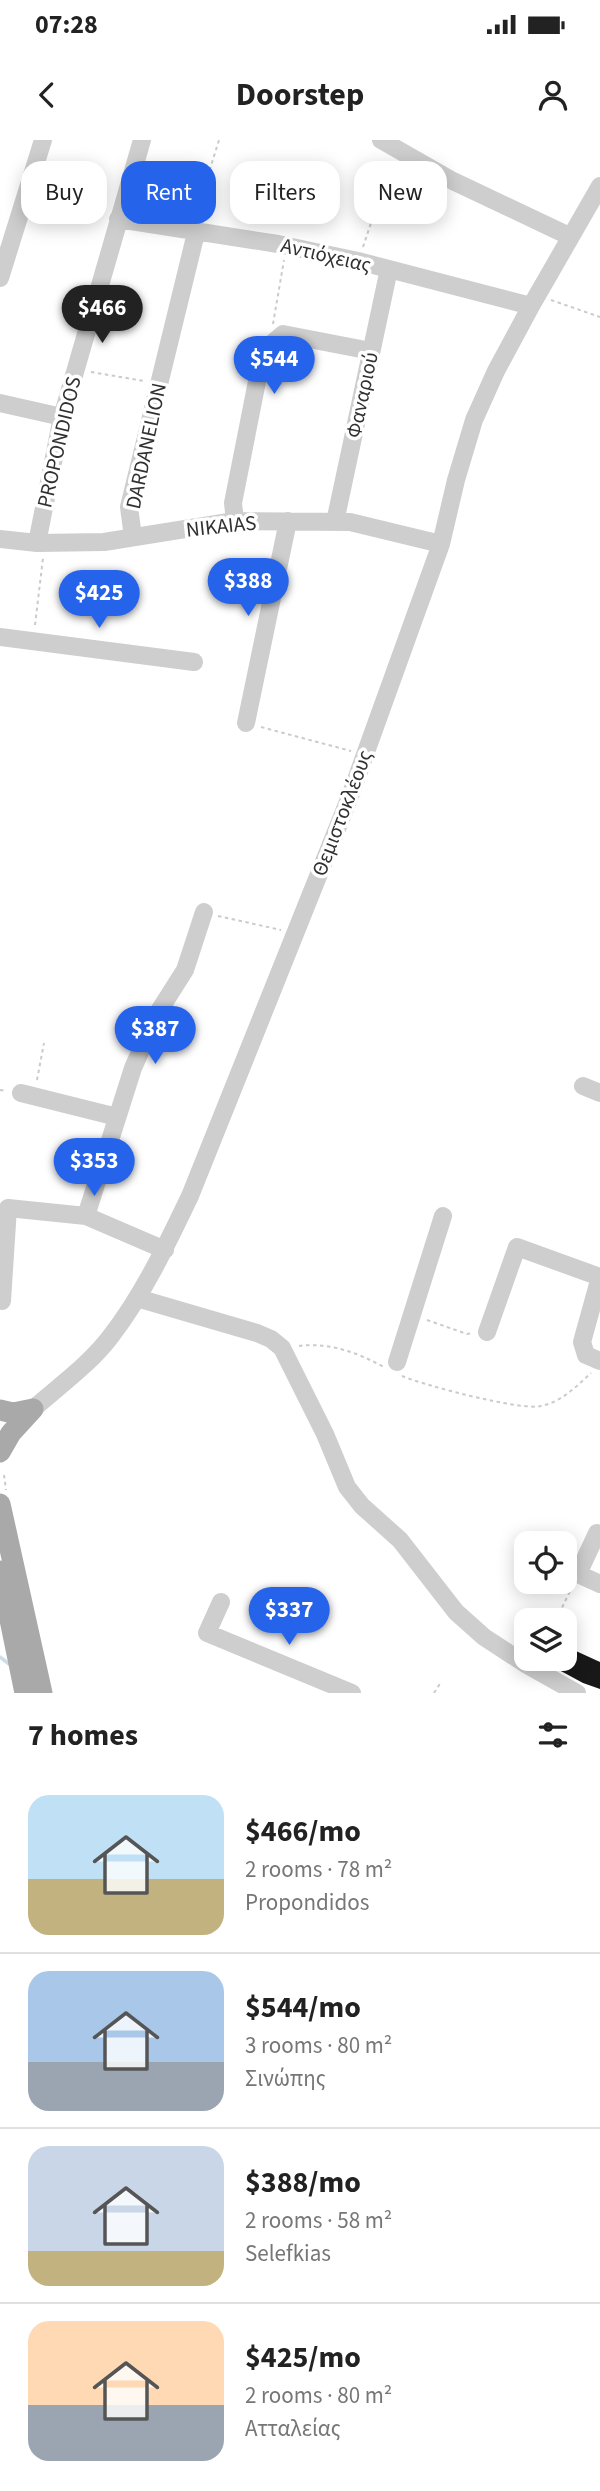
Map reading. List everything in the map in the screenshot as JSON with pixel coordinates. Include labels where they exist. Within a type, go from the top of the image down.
[{"type":"main road","points":[[0,1410],[13,1413],[33,1409]]},
{"type":"main road","points":[[0,1452],[11,1433],[33,1409]]},
{"type":"main road","points":[[0,1504],[42,1693]]},
{"type":"main road","points":[[0,1571],[25,1693]]},
{"type":"street","points":[[0,278],[43,140]]},
{"type":"street","name":"PROPONDIDOS","points":[[41,543],[62,417],[142,140]]},
{"type":"street","points":[[388,144],[453,181],[569,236]]},
{"type":"street","name":"Θεμιστοκλέους","points":[[33,1409],[110,1338],[137,1298],[190,1196],[365,755],[441,544],[474,420],[496,371],[569,236],[600,186]]},
{"type":"street","name":"Αντιόχειας","points":[[118,219],[287,246],[534,301]]},
{"type":"street","name":"DARDANELION","points":[[133,537],[129,507],[193,232]]},
{"type":"street","name":"Φαναριού","points":[[335,522],[388,269]]},
{"type":"street","points":[[234,521],[233,503],[263,351],[283,334],[371,351]]},
{"type":"street","points":[[0,403],[62,417]]},
{"type":"street","name":"NIKAIAS","points":[[0,539],[41,543],[104,542],[234,521],[288,521],[350,522],[441,544]]},
{"type":"street","points":[[246,723],[288,521]]},
{"type":"street","points":[[0,637],[194,662]]},
{"type":"street","points":[[86,1216],[133,1068],[157,1013],[185,970],[204,912]]},
{"type":"street","points":[[583,1086],[600,1093]]},
{"type":"street","points":[[27,1094],[117,1117]]},
{"type":"street","points":[[2,1301],[8,1208],[86,1216],[164,1250]]},
{"type":"street","points":[[392,1367],[413,1315],[443,1216]]},
{"type":"street","points":[[487,1332],[517,1247],[600,1277],[582,1342],[586,1355],[595,1365]]},
{"type":"street","points":[[137,1298],[257,1333],[282,1348],[325,1434],[343,1479],[362,1506],[400,1540],[456,1612],[484,1637],[577,1693]]},
{"type":"street","points":[[597,1533],[578,1574],[600,1584]]},
{"type":"street","points":[[221,1602],[207,1633],[348,1692]]},
{"type":"path","points":[[193,232],[219,140]]},
{"type":"path","points":[[358,261],[388,144]]},
{"type":"path","points":[[274,342],[273,327],[287,246]]},
{"type":"path","points":[[534,301],[600,317]]},
{"type":"path","points":[[76,370],[159,384]]},
{"type":"path","points":[[34,640],[41,543]]},
{"type":"path","points":[[246,723],[365,755]]},
{"type":"path","points":[[204,912],[295,933]]},
{"type":"path","points":[[27,1094],[44,1043]]},
{"type":"path","points":[[413,1315],[467,1334],[487,1332]]},
{"type":"path","points":[[282,1348],[309,1345],[337,1348],[392,1367],[407,1378],[517,1406],[539,1407],[557,1401],[595,1365]]},
{"type":"path","points":[[562,1608],[578,1574]]},
{"type":"path","points":[[434,1693],[441,1682]]},
{"type":"building","points":[[577,1651],[600,1662],[600,1689],[561,1671],[577,1671]]},
{"type":"waterway","points":[[0,1657],[9,1664]]}]
